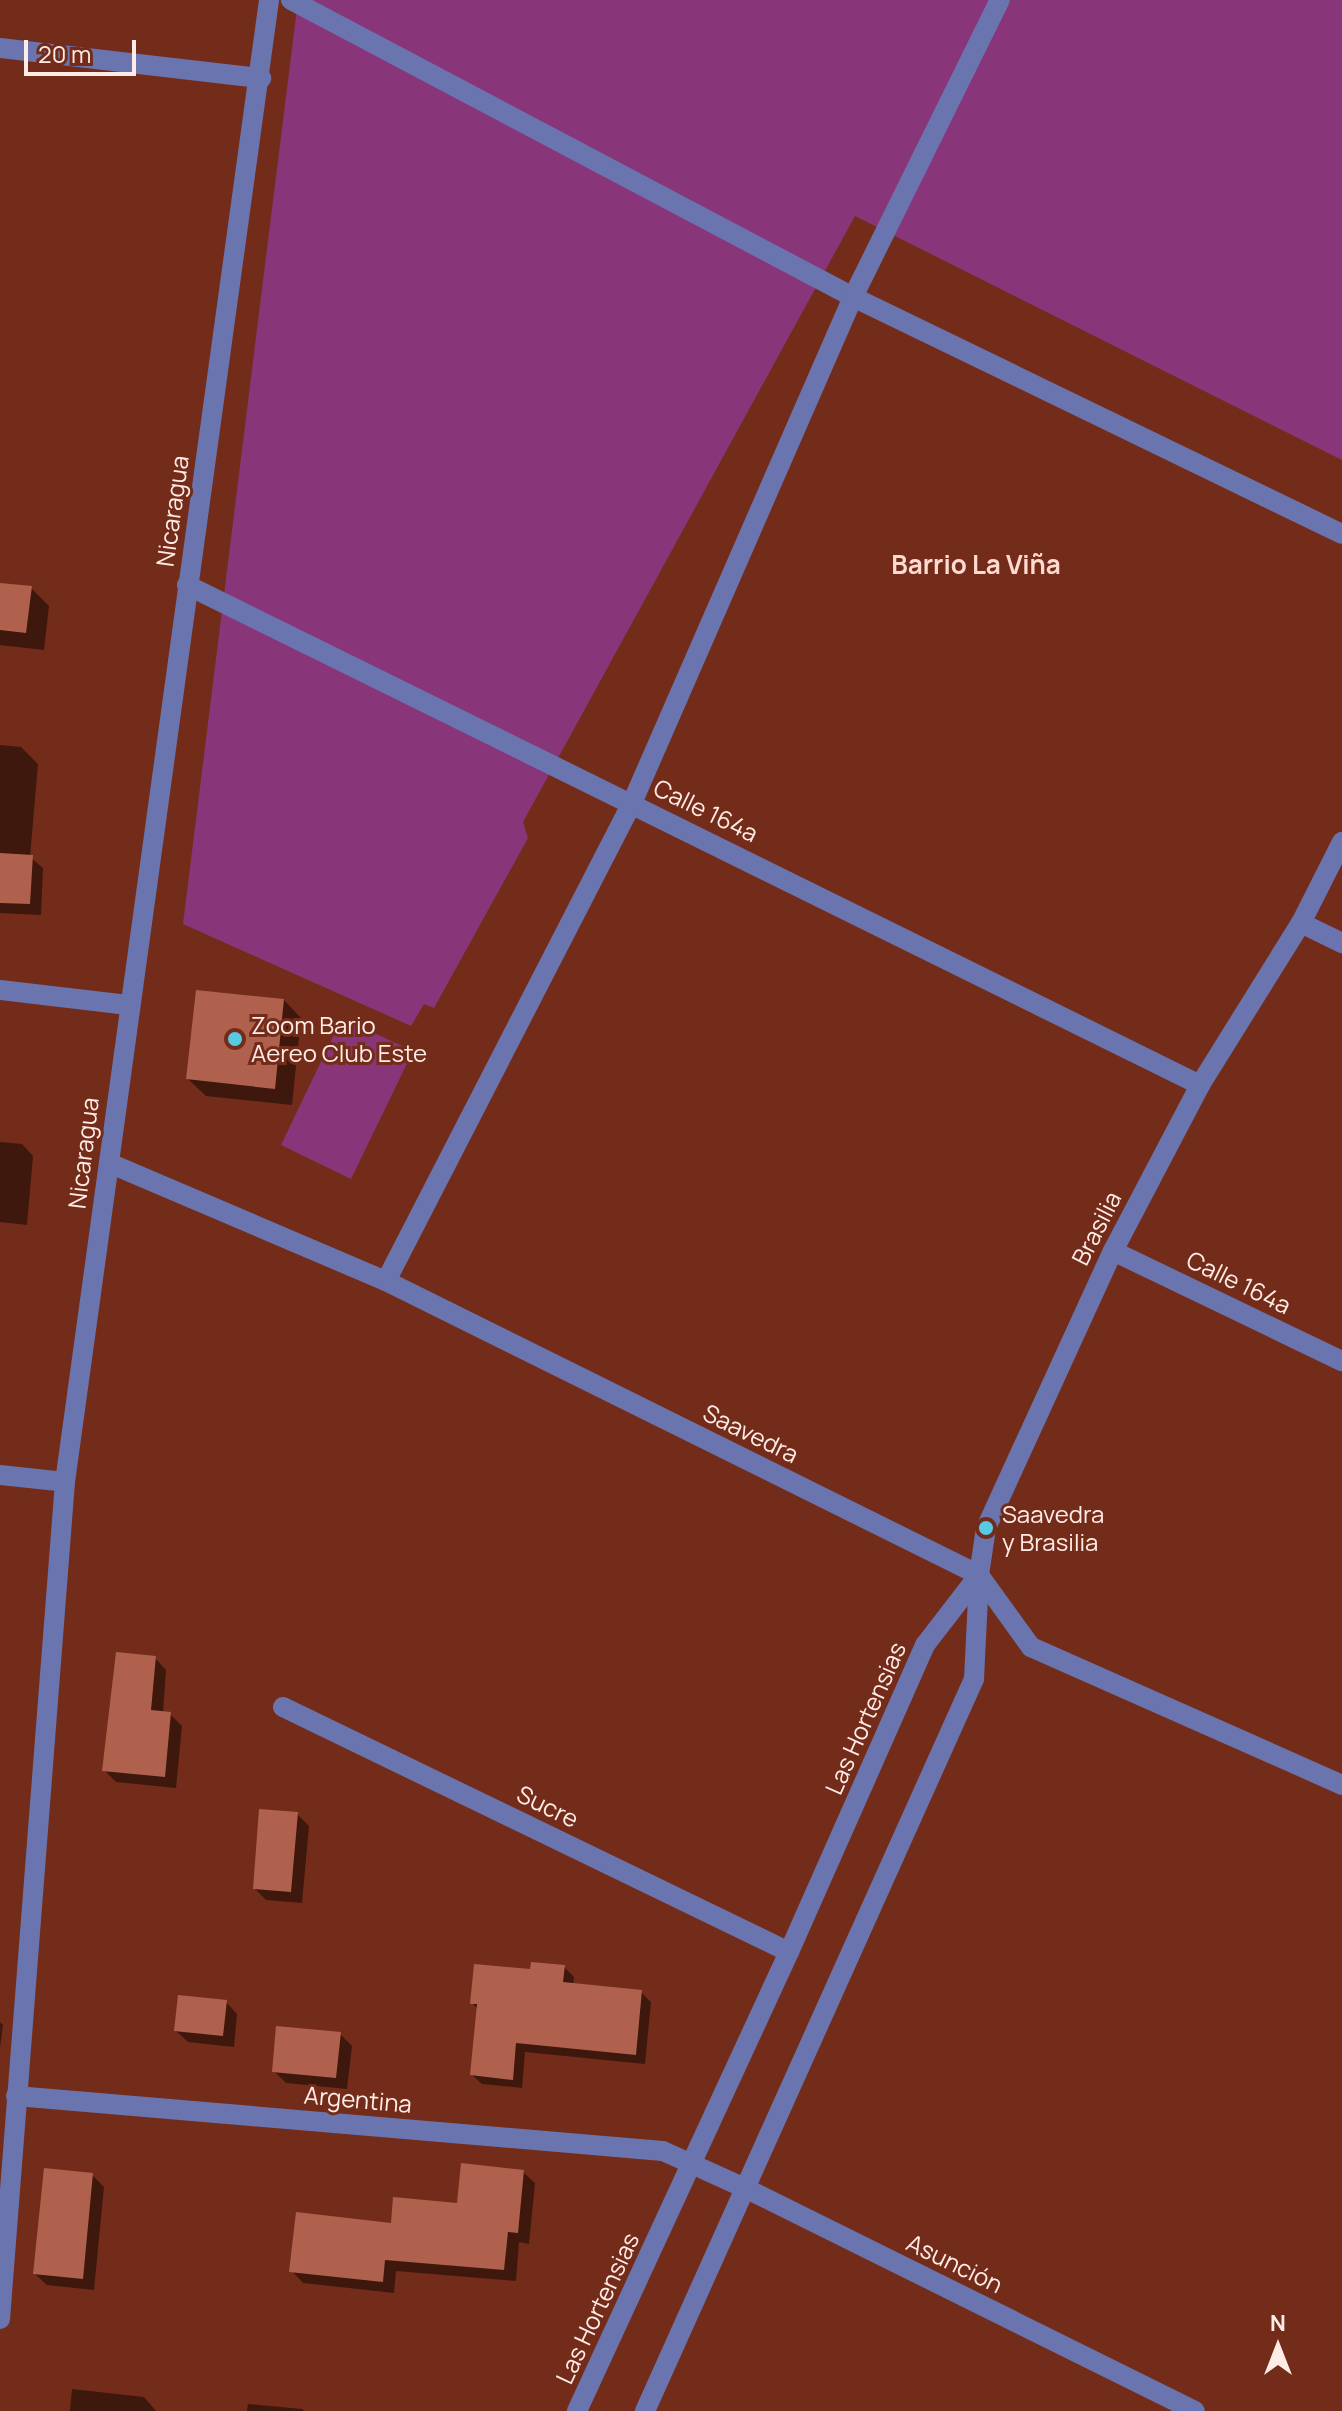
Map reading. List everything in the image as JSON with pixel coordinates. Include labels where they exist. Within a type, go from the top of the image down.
[{"type":"street","name":"Nicaragua","points":[[0,2319],[65,1482],[128,1005],[261,78],[269,0]]},
{"type":"street","points":[[291,0],[853,297],[1342,534]]},
{"type":"street","points":[[386,1281],[632,803],[853,297],[1000,0]]},
{"type":"street","points":[[0,48],[261,78]]},
{"type":"street","name":"Calle 164a","points":[[187,585],[1200,1085]]},
{"type":"street","name":"Brasilia","points":[[979,1575],[986,1528],[1113,1251],[1200,1085],[1301,923],[1342,842]]},
{"type":"street","points":[[1301,923],[1342,943]]},
{"type":"street","points":[[0,990],[128,1005]]},
{"type":"street","name":"Saavedra","points":[[109,1163],[386,1281],[979,1575],[1031,1647],[1342,1785]]},
{"type":"street","name":"Calle 164a","points":[[1113,1251],[1342,1361]]},
{"type":"street","points":[[0,1475],[65,1482]]},
{"type":"street","points":[[645,2411],[974,1679],[979,1575]]},
{"type":"street","name":"Las Hortensias","points":[[577,2411],[789,1952],[925,1645],[979,1575]]},
{"type":"street","name":"Sucre","points":[[283,1707],[789,1952]]},
{"type":"street","name":"Argentina","points":[[16,2096],[663,2151],[692,2164]]},
{"type":"street","name":"Asunción","points":[[692,2164],[1195,2411]]},
{"type":"shaded area","points":[[298,0],[1342,0],[1342,460],[855,216],[523,822],[528,838],[434,1008],[424,1004],[411,1026],[183,924]]},
{"type":"shaded area","points":[[342,1018],[413,1051],[351,1179],[281,1145]]},
{"type":"building","points":[[0,583],[32,586],[26,633],[0,630]]},
{"type":"building","points":[[0,853],[33,855],[30,904],[0,903]]},
{"type":"building","name":"Zoom Bario Aereo Club Este","points":[[196,990],[284,999],[275,1089],[186,1079]]},
{"type":"building","points":[[116,1652],[156,1656],[151,1710],[171,1712],[165,1777],[102,1771]]},
{"type":"building","points":[[259,1809],[298,1812],[291,1892],[253,1889]]},
{"type":"building","points":[[531,1962],[565,1965],[563,1982],[642,1990],[636,2055],[516,2043],[513,2080],[470,2075],[477,2004],[470,2004],[474,1964],[530,1969]]},
{"type":"building","points":[[178,1995],[227,2000],[223,2036],[174,2031]]},
{"type":"building","points":[[276,2026],[341,2032],[336,2078],[272,2072]]},
{"type":"building","points":[[461,2163],[524,2170],[518,2233],[508,2232],[504,2270],[385,2260],[383,2282],[289,2272],[296,2212],[391,2223],[393,2197],[457,2203]]},
{"type":"building","points":[[44,2168],[93,2173],[83,2279],[33,2274]]},
{"type":"place","name":"Zoom Bario Aereo Club Este","points":[[235,1039]]},
{"type":"place","name":"Saavedra y Brasilia","points":[[986,1528]]},
{"type":"district","name":"Barrio La Viña","points":[[976,565]]}]
